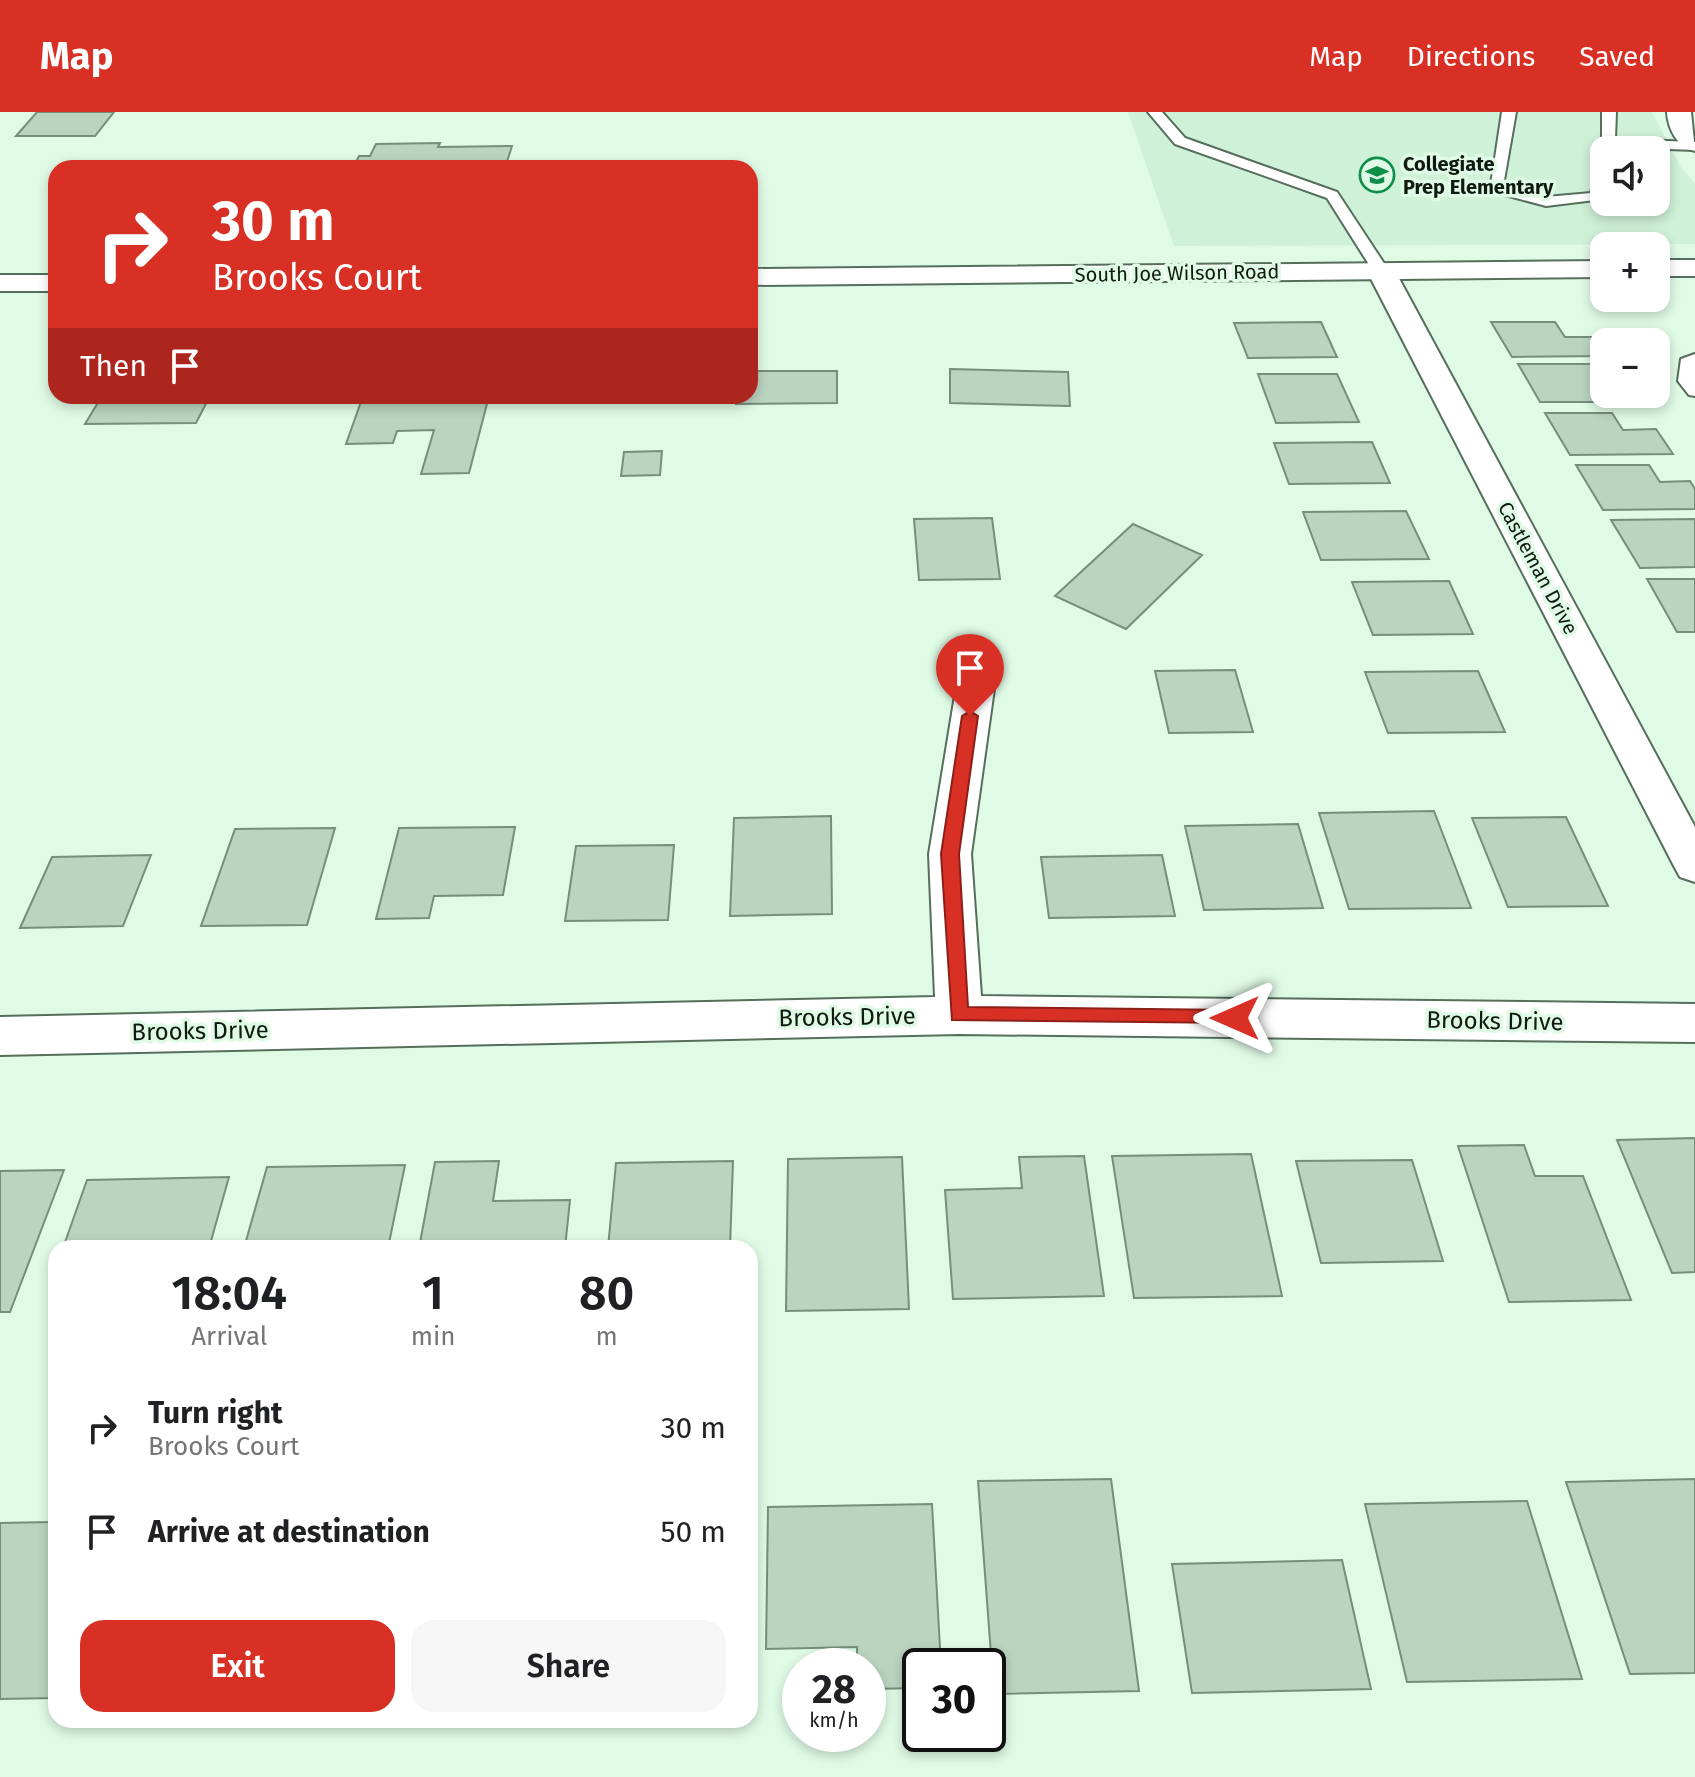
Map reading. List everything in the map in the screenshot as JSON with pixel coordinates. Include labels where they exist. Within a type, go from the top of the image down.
[{"type":"street","points":[[1679,112],[1680,127],[1695,145]]},
{"type":"street","points":[[1670,268],[1695,268]]},
{"type":"street","name":"South Joe Wilson Road","points":[[758,277],[1590,269]]},
{"type":"street","name":"Castleman Drive","points":[[1381,271],[1695,866]]},
{"type":"street","points":[[0,283],[48,283]]},
{"type":"street","points":[[959,1015],[950,854],[975,689]]},
{"type":"street","name":"Brooks Drive","points":[[0,1036],[959,1015],[1695,1023]]},
{"type":"lane","points":[[1155,112],[1180,141],[1332,195],[1381,271]]},
{"type":"lane","points":[[1509,112],[1495,188],[1524,200],[1556,204],[1590,198]]},
{"type":"lane","points":[[1608,136],[1609,112]]},
{"type":"lane","points":[[1670,145],[1695,145]]},
{"type":"lane","points":[[1695,359],[1690,359],[1687,381],[1695,391]]},
{"type":"shaded area","name":"Collegiate Prep Elementary","points":[[1128,112],[1652,112],[1664,136],[1590,136],[1590,216],[1670,216],[1670,147],[1680,166],[1695,184],[1695,244],[1670,244],[1670,232],[1590,232],[1590,244],[1174,246]]},
{"type":"building","points":[[37,112],[114,112],[95,136],[16,136]]},
{"type":"building","points":[[376,144],[512,146],[508,160],[357,160],[359,156],[370,156]]},
{"type":"building","points":[[1321,322],[1337,357],[1248,358],[1234,323]]},
{"type":"building","points":[[1491,322],[1555,322],[1565,337],[1590,337],[1590,356],[1512,357]]},
{"type":"building","points":[[1518,364],[1590,364],[1590,402],[1540,402]]},
{"type":"building","points":[[950,369],[1068,372],[1070,406],[950,403]]},
{"type":"building","points":[[758,371],[837,371],[837,403],[758,404]]},
{"type":"building","points":[[1258,374],[1337,374],[1359,422],[1276,423]]},
{"type":"building","points":[[97,404],[206,404],[196,423],[85,424]]},
{"type":"building","points":[[360,404],[487,404],[469,473],[421,474],[434,430],[397,431],[393,443],[346,444]]},
{"type":"building","points":[[1545,413],[1612,413],[1623,430],[1656,429],[1673,454],[1570,455]]},
{"type":"building","points":[[1372,442],[1390,483],[1289,484],[1274,443]]},
{"type":"building","points":[[662,451],[660,475],[621,476],[624,452]]},
{"type":"building","points":[[1576,465],[1649,465],[1660,482],[1690,481],[1695,489],[1695,509],[1603,510]]},
{"type":"building","points":[[1406,511],[1429,559],[1321,560],[1303,512]]},
{"type":"building","points":[[992,518],[1000,579],[919,580],[914,519]]},
{"type":"building","points":[[1695,519],[1695,567],[1640,568],[1611,520]]},
{"type":"building","points":[[1133,524],[1202,555],[1126,629],[1055,596]]},
{"type":"building","points":[[1647,579],[1695,579],[1695,632],[1677,632]]},
{"type":"building","points":[[1449,581],[1473,634],[1373,635],[1352,582]]},
{"type":"building","points":[[1235,670],[1253,732],[1169,733],[1155,671]]},
{"type":"building","points":[[1478,671],[1505,732],[1388,733],[1365,672]]},
{"type":"building","points":[[1434,811],[1471,908],[1349,909],[1319,813]]},
{"type":"building","points":[[831,816],[832,914],[730,916],[734,818]]},
{"type":"building","points":[[1566,817],[1608,906],[1508,907],[1472,818]]},
{"type":"building","points":[[1298,824],[1323,908],[1204,910],[1185,826]]},
{"type":"building","points":[[515,827],[503,895],[434,896],[429,918],[376,919],[399,828]]},
{"type":"building","points":[[335,828],[307,925],[201,926],[235,829]]},
{"type":"building","points":[[674,845],[668,920],[565,921],[576,846]]},
{"type":"building","points":[[151,855],[123,926],[20,928],[52,857]]},
{"type":"building","points":[[1162,855],[1175,916],[1049,918],[1041,857]]},
{"type":"building","points":[[1695,1138],[1695,1272],[1672,1273],[1617,1140]]},
{"type":"building","points":[[1524,1145],[1535,1176],[1583,1176],[1631,1300],[1509,1302],[1458,1146]]},
{"type":"building","points":[[1251,1154],[1282,1296],[1134,1298],[1112,1156]]},
{"type":"building","points":[[1084,1156],[1104,1296],[953,1299],[945,1190],[1022,1188],[1019,1157]]},
{"type":"building","points":[[902,1157],[909,1309],[786,1311],[788,1159]]},
{"type":"building","points":[[1412,1160],[1443,1261],[1321,1263],[1296,1161]]},
{"type":"building","points":[[499,1161],[493,1201],[570,1200],[566,1240],[420,1240],[435,1162]]},
{"type":"building","points":[[733,1161],[730,1240],[609,1240],[616,1163]]},
{"type":"building","points":[[405,1165],[390,1240],[246,1240],[267,1167]]},
{"type":"building","points":[[64,1170],[10,1312],[0,1312],[0,1171]]},
{"type":"building","points":[[229,1177],[211,1240],[66,1240],[87,1180]]},
{"type":"building","points":[[1111,1479],[1139,1691],[1006,1694],[1006,1648],[991,1648],[978,1481]]},
{"type":"building","points":[[1695,1479],[1695,1673],[1630,1674],[1566,1482]]},
{"type":"building","points":[[1527,1501],[1582,1679],[1407,1682],[1365,1504]]},
{"type":"building","points":[[932,1504],[940,1648],[902,1648],[902,1688],[886,1689],[886,1648],[766,1649],[768,1507]]},
{"type":"building","points":[[48,1522],[48,1698],[0,1699],[0,1523]]},
{"type":"building","points":[[1342,1560],[1371,1689],[1192,1693],[1172,1564]]},
{"type":"place","name":"Collegiate Prep Elementary","points":[[1377,175]]},
{"type":"route","points":[[970,716],[950,854],[959,1015],[1235,1018]]}]
